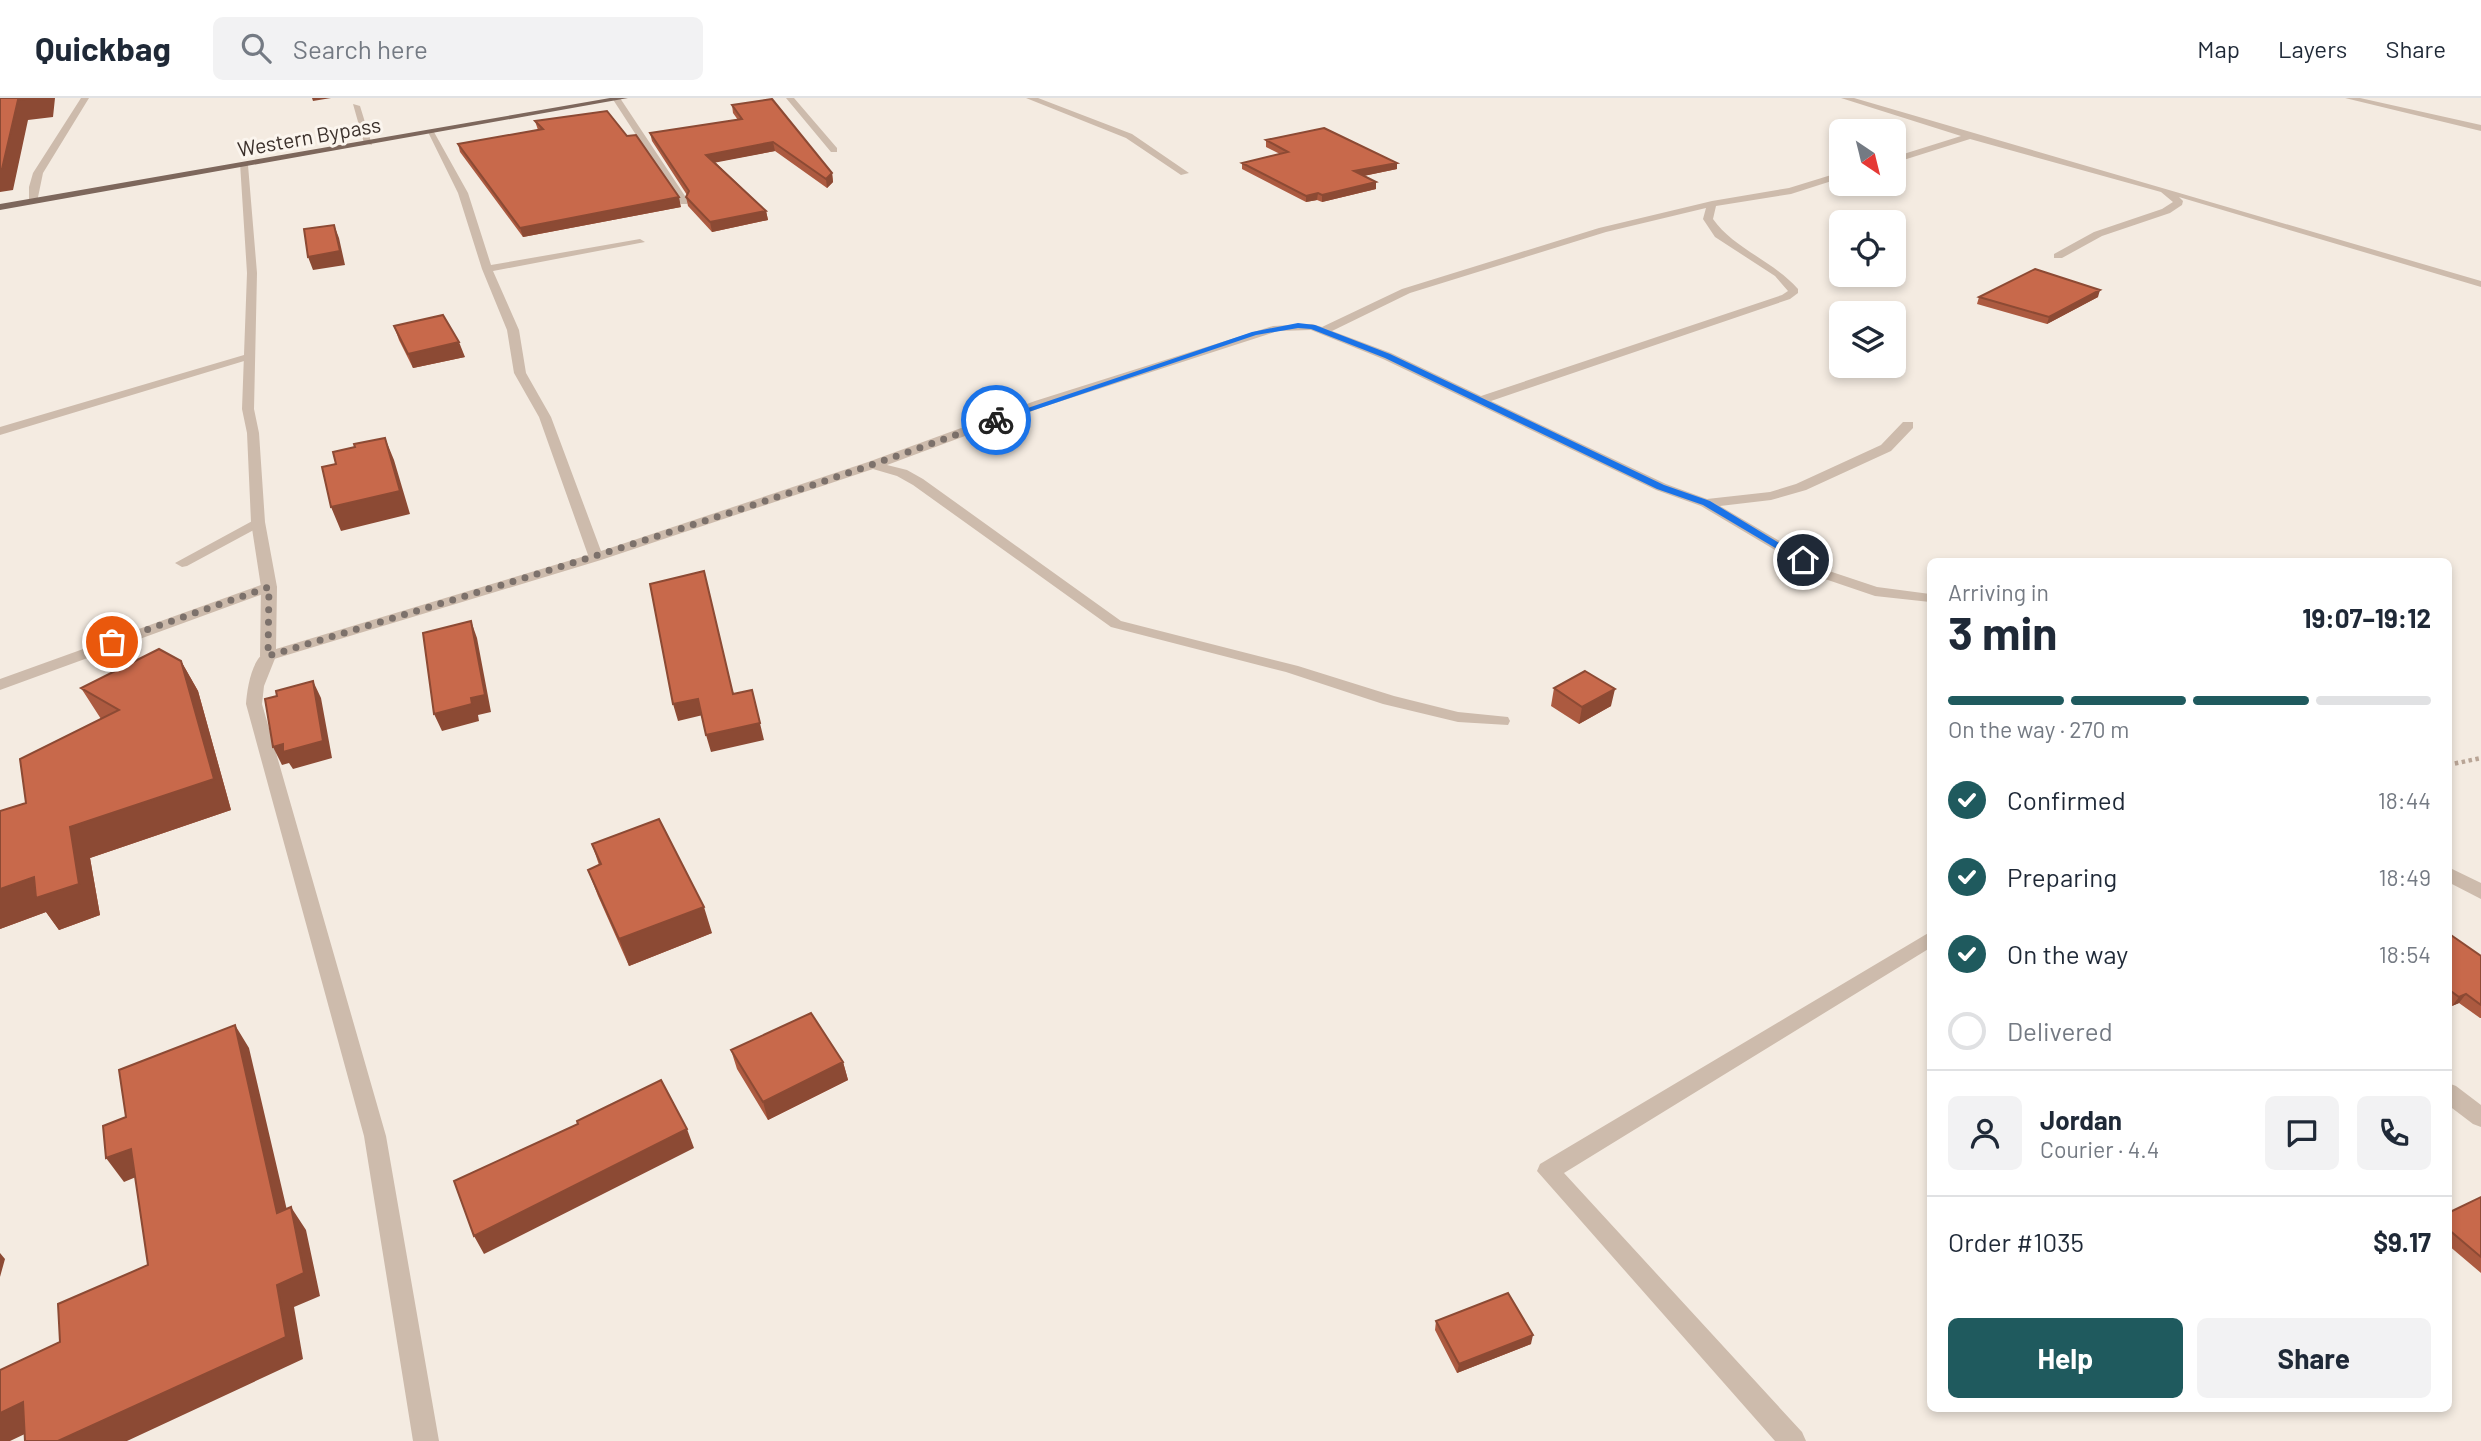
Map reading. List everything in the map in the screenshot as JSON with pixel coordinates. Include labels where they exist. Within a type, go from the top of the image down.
[{"type":"main road","name":"Western Bypass","points":[[0,208],[620,99]]},
{"type":"street","points":[[32,202],[44,159],[85,98]]},
{"type":"street","points":[[790,98],[834,150]]},
{"type":"street","points":[[1030,98],[1129,136],[1184,173]]},
{"type":"street","points":[[1844,98],[2481,284]]},
{"type":"street","points":[[2350,98],[2481,128]]},
{"type":"street","points":[[620,99],[684,202]]},
{"type":"street","points":[[356,106],[369,143]]},
{"type":"street","points":[[430,132],[463,193],[487,269],[513,330],[520,373],[545,417],[596,557]]},
{"type":"street","points":[[1906,155],[1970,136]]},
{"type":"street","points":[[243,165],[252,273],[247,358],[248,409],[253,433],[258,522],[269,587],[268,656],[256,686],[254,704],[375,1136],[426,1441]]},
{"type":"street","points":[[1324,330],[1406,291],[1603,230],[1712,204],[1791,191],[1829,179]]},
{"type":"street","points":[[2058,256],[2098,234],[2177,205],[2175,197],[2164,190]]},
{"type":"street","points":[[1479,401],[1786,297],[1794,291],[1779,274],[1719,235],[1708,219],[1712,204]]},
{"type":"street","points":[[487,269],[640,242]]},
{"type":"street","points":[[268,656],[596,557],[873,465],[1040,404],[1254,333],[1298,326],[1324,330],[1387,356],[1661,487],[1706,503],[1827,575],[1875,591],[1927,598]]},
{"type":"street","points":[[0,431],[247,358]]},
{"type":"street","points":[[1706,503],[1771,496],[1801,487],[1886,448],[1908,425]]},
{"type":"street","points":[[873,465],[902,473],[918,482],[1116,624],[1292,669],[1400,703],[1458,717],[1502,721]]},
{"type":"street","points":[[182,563],[258,522]]},
{"type":"street","points":[[0,685],[269,587]]},
{"type":"street","points":[[2452,875],[2481,892]]},
{"type":"street","points":[[1793,1441],[1548,1171],[1927,941]]},
{"type":"street","points":[[2452,1095],[2481,1118]]},
{"type":"path","points":[[2452,764],[2481,758]]},
{"type":"building","points":[[0,98],[34,98],[18,100],[2,169],[0,169]]},
{"type":"building","points":[[772,99],[832,173],[826,179],[773,142],[706,155],[766,211],[710,222],[686,197],[689,191],[650,133],[742,119],[732,105]]},
{"type":"building","points":[[607,111],[627,136],[636,135],[679,197],[520,228],[458,144],[543,129],[535,121]]},
{"type":"building","points":[[1324,128],[1397,163],[1354,171],[1376,182],[1322,195],[1318,193],[1306,196],[1242,163],[1288,152],[1266,140]]},
{"type":"building","points":[[334,225],[340,251],[308,257],[304,229]]},
{"type":"building","points":[[2035,269],[2100,290],[2049,317],[1979,297]]},
{"type":"building","points":[[443,315],[459,342],[408,354],[394,326]]},
{"type":"building","points":[[385,438],[400,491],[331,507],[322,467],[336,464],[333,452],[355,447],[354,444]]},
{"type":"building","points":[[704,571],[733,694],[752,690],[760,723],[706,735],[698,699],[673,704],[650,584]]},
{"type":"building","points":[[471,621],[485,695],[471,698],[472,704],[434,714],[423,633]]},
{"type":"building","points":[[159,649],[181,661],[214,779],[70,827],[79,884],[36,898],[34,877],[0,889],[0,811],[26,803],[20,759],[119,710],[81,688]]},
{"type":"building","points":[[1585,671],[1615,689],[1582,707],[1554,688]]},
{"type":"building","points":[[313,681],[323,741],[283,752],[283,744],[273,747],[265,699],[277,696],[276,691]]},
{"type":"building","points":[[659,819],[704,907],[619,939],[588,870],[601,864],[592,844]]},
{"type":"building","points":[[2452,936],[2481,956],[2481,1005],[2466,994],[2459,997],[2452,992]]},
{"type":"building","points":[[811,1013],[843,1062],[763,1102],[731,1050]]},
{"type":"building","points":[[235,1025],[277,1213],[291,1207],[304,1273],[277,1285],[286,1337],[58,1441],[25,1441],[23,1402],[0,1413],[0,1370],[60,1342],[58,1304],[148,1265],[131,1149],[106,1158],[103,1126],[126,1117],[119,1070]]},
{"type":"building","points":[[661,1080],[687,1129],[474,1236],[454,1181],[578,1124],[577,1121]]},
{"type":"building","points":[[2481,1197],[2481,1257],[2452,1232],[2452,1211]]},
{"type":"building","points":[[1508,1293],[1533,1335],[1459,1364],[1436,1321]]},
{"type":"way so far","points":[[112,642],[269,587],[268,656],[617,550],[873,465],[996,420]]},
{"type":"route","points":[[996,420],[1254,333],[1277,328],[1312,327],[1387,356],[1661,487],[1706,503],[1803,560]]}]
